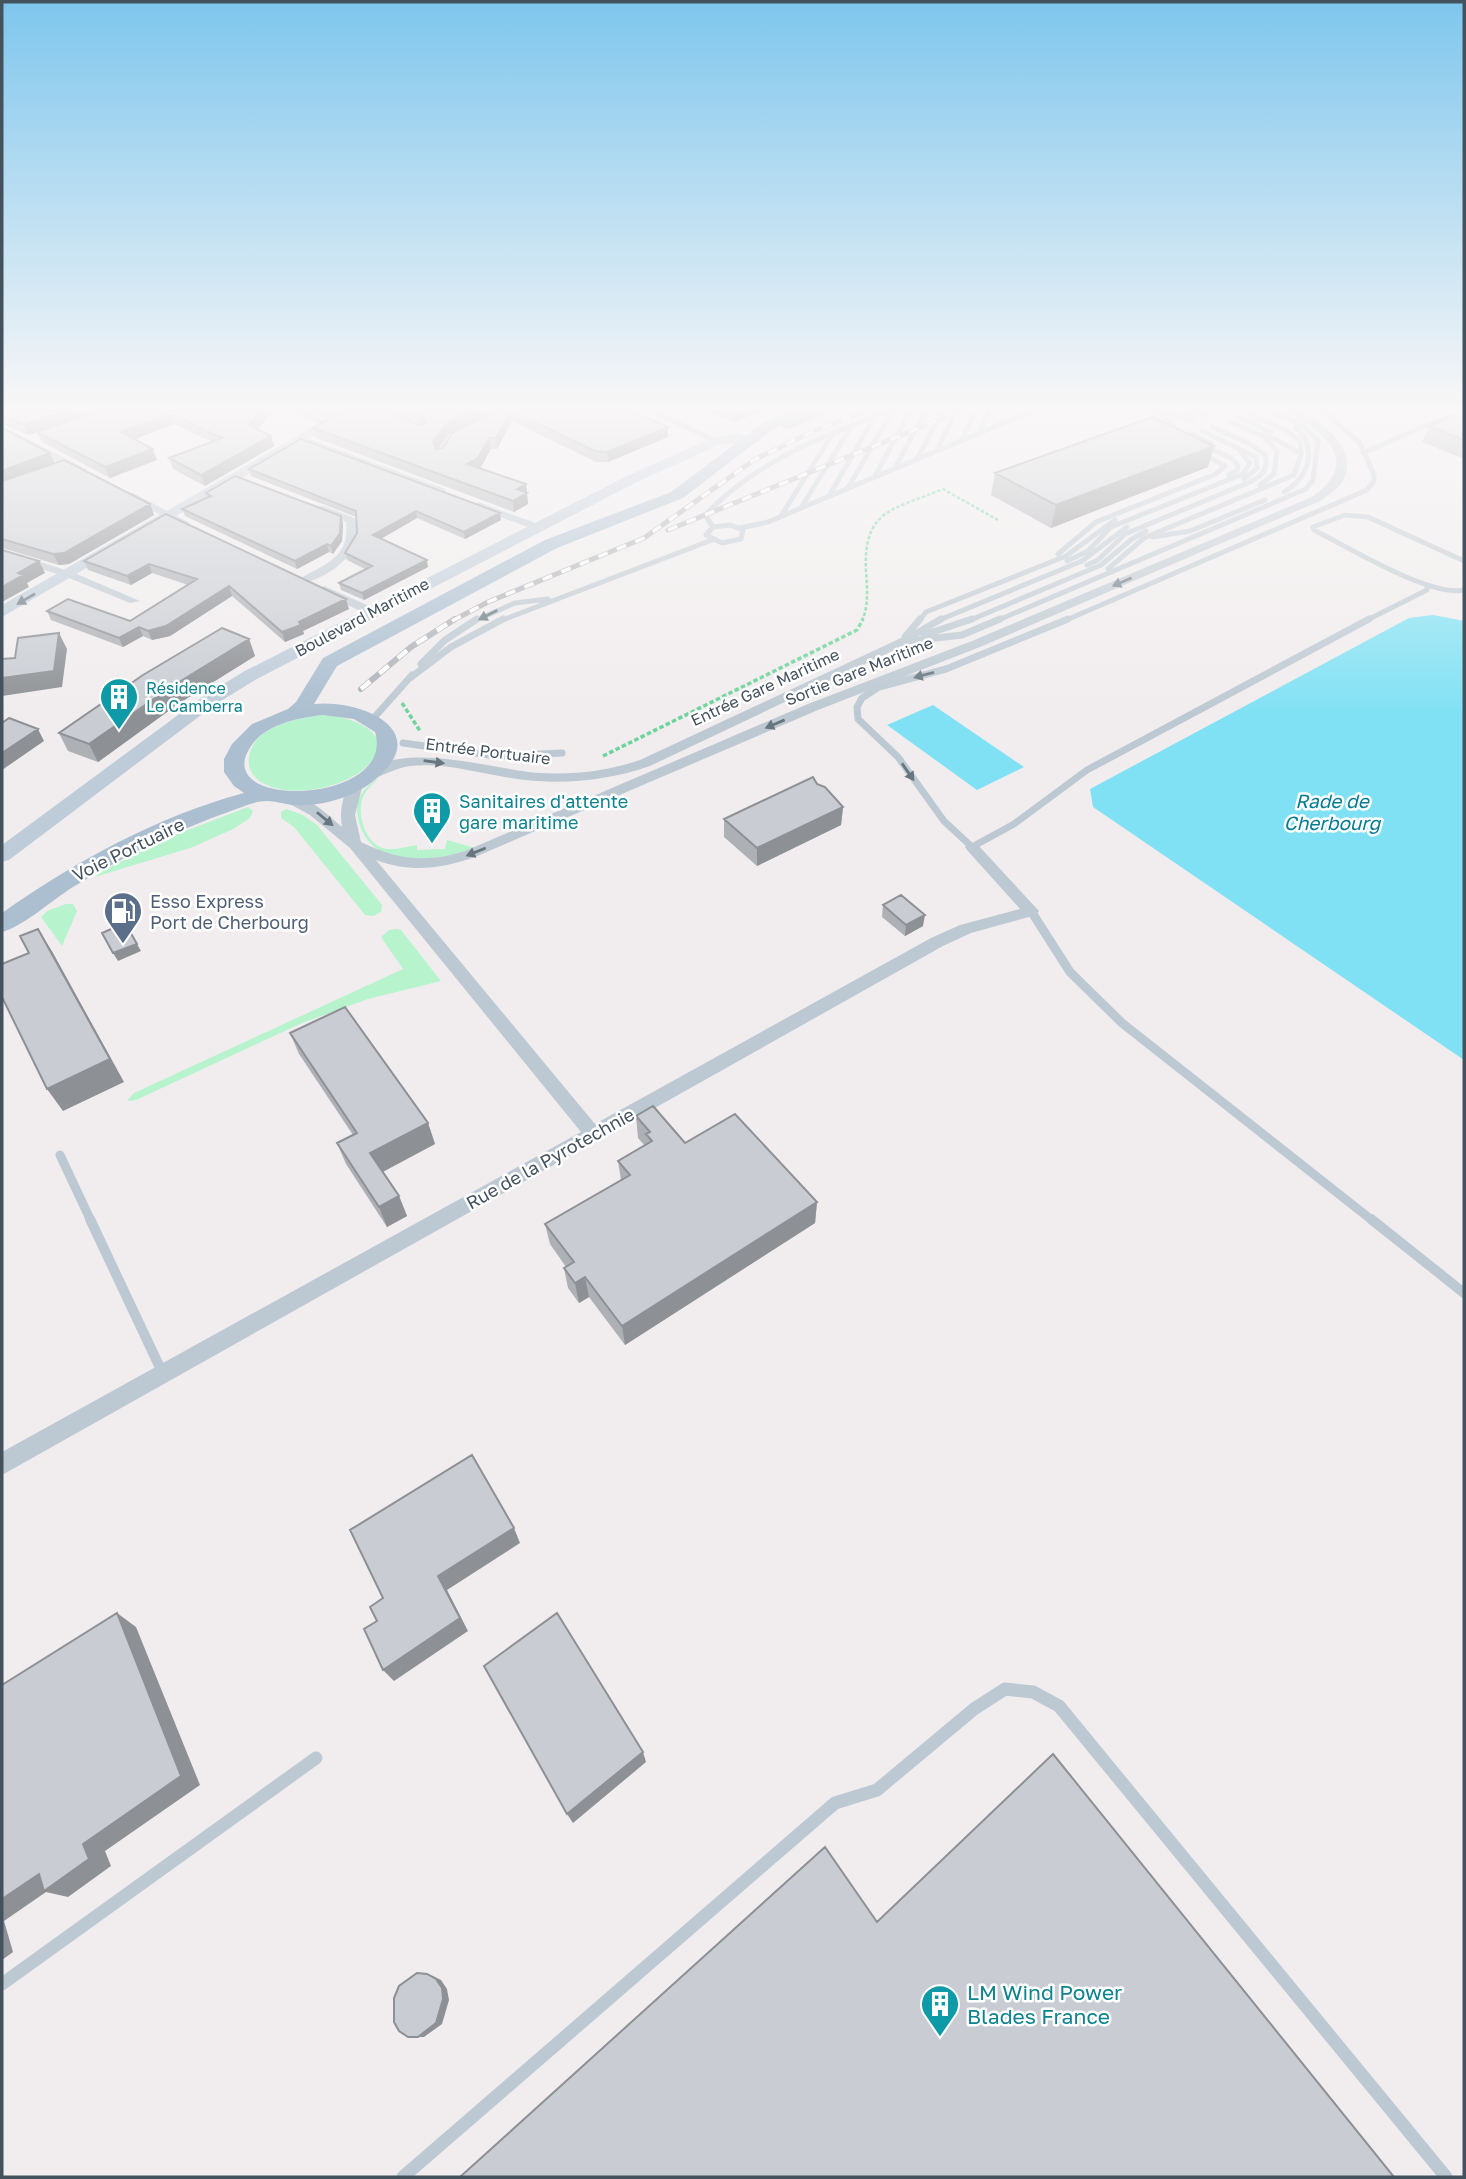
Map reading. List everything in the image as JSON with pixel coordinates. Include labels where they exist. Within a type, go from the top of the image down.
[{"type":"main road","points":[[294,714],[303,706],[330,662],[551,544],[632,512]]},
{"type":"main road","points":[[321,675],[318,692],[332,710]]},
{"type":"main road","points":[[332,710],[359,713],[384,729],[388,744],[380,765],[362,780],[325,796],[291,799],[263,795],[250,789],[235,771],[234,761],[246,739],[272,721],[294,714],[332,710]]},
{"type":"main road","points":[[109,855],[205,799],[235,771]]},
{"type":"main road","name":"Voie Portuaire","points":[[2,924],[41,895],[109,855],[222,805],[263,795]]},
{"type":"street","points":[[162,512],[195,527]]},
{"type":"street","points":[[2,612],[179,512]]},
{"type":"street","points":[[305,580],[347,554],[354,534],[351,520],[328,512]]},
{"type":"street","points":[[497,512],[537,527]]},
{"type":"street","name":"Boulevard Maritime","points":[[2,855],[207,702],[249,676],[567,512]]},
{"type":"street","name":"Sortie Gare Maritime","points":[[355,845],[381,859],[411,866],[455,860],[830,701],[976,644],[1283,512]]},
{"type":"street","points":[[2,553],[68,574],[134,601]]},
{"type":"street","points":[[293,574],[372,612]]},
{"type":"street","name":"Entrée Gare Maritime","points":[[645,763],[901,642]]},
{"type":"street","name":"Entrée Portuaire","points":[[362,780],[390,765],[413,760],[558,778],[620,772],[645,763]]},
{"type":"street","points":[[355,845],[346,818],[347,807],[362,780]]},
{"type":"street","points":[[291,799],[315,811],[355,845],[593,1134]]},
{"type":"street","points":[[972,847],[1031,911]]},
{"type":"street","name":"Rue de la Pyrotechnie","points":[[2,1464],[937,942],[966,929],[1031,911]]},
{"type":"lane","points":[[707,512],[706,520],[713,527]]},
{"type":"lane","points":[[781,516],[784,512]]},
{"type":"lane","points":[[740,528],[744,536],[736,541],[724,543],[712,540],[706,535],[713,527],[730,525],[740,528],[760,525],[792,512]]},
{"type":"lane","points":[[901,642],[921,608],[1060,554],[1096,522],[1122,512]]},
{"type":"lane","points":[[901,642],[926,611],[1066,556],[1081,547],[1101,525],[1135,512]]},
{"type":"lane","points":[[901,642],[932,616],[1072,559],[1088,551],[1111,527],[1149,512]]},
{"type":"lane","points":[[901,642],[939,620],[1082,561],[1098,550],[1110,535],[1164,512]]},
{"type":"lane","points":[[901,642],[1092,563],[1125,534],[1179,512]]},
{"type":"lane","points":[[901,642],[950,628],[1101,565],[1115,555],[1131,537],[1193,512]]},
{"type":"lane","points":[[901,642],[956,631],[1106,570],[1125,557],[1131,546],[1144,538],[1210,512]]},
{"type":"lane","points":[[1144,538],[1191,531],[1236,512]]},
{"type":"lane","points":[[901,642],[962,635],[1253,512]]},
{"type":"lane","points":[[830,701],[946,669],[989,653],[1318,512]]},
{"type":"lane","points":[[1464,561],[1368,517],[1346,515],[1313,527],[1427,586],[1454,592],[1464,590]]},
{"type":"lane","points":[[373,720],[410,678],[473,634],[514,613],[712,540]]},
{"type":"lane","points":[[879,687],[862,698],[857,708],[858,719],[898,757],[943,821],[972,847],[1022,819],[1087,769],[1314,646],[1427,590],[1427,586]]},
{"type":"lane","points":[[403,744],[496,756],[562,753]]},
{"type":"lane","points":[[1031,911],[1070,972],[1122,1023],[1464,1293]]},
{"type":"lane","points":[[60,1155],[163,1374]]},
{"type":"lane","points":[[404,2177],[835,1803],[877,1790],[974,1709],[1005,1689],[1033,1692],[1059,1706],[1446,2177]]},
{"type":"lane","points":[[2,1984],[316,1758]]},
{"type":"path","points":[[596,759],[857,630],[866,615],[867,536],[881,516],[891,512]]},
{"type":"path","points":[[983,512],[998,520]]},
{"type":"path","points":[[390,701],[402,702],[425,738]]},
{"type":"green space","points":[[327,715],[361,724],[376,738],[378,746],[375,756],[365,768],[342,782],[327,787],[295,791],[266,785],[253,775],[249,763],[252,747],[268,730],[292,721]]},
{"type":"green space","points":[[379,778],[365,793],[361,807],[365,831],[375,843],[389,849],[417,845],[417,850],[445,849],[447,840],[475,848],[423,859],[389,855],[375,847],[364,835],[357,804],[365,790]]},
{"type":"green space","points":[[248,807],[253,811],[250,818],[233,829],[193,847],[95,877],[175,835]]},
{"type":"green space","points":[[286,809],[303,815],[317,825],[382,905],[381,912],[373,916],[365,915],[294,827],[281,818],[281,812]]},
{"type":"green space","points":[[73,904],[77,911],[62,946],[41,917],[47,911]]},
{"type":"green space","points":[[389,930],[401,930],[441,981],[368,999],[302,1023],[136,1100],[127,1101],[134,1093],[403,969],[381,937]]},
{"type":"water","name":"Rade de Cherbourg","points":[[1433,615],[1464,621],[1464,1060],[1093,807],[1090,789],[1409,618]]},
{"type":"water","points":[[933,705],[1024,767],[977,790],[887,725]]},
{"type":"building","points":[[2,512],[137,512],[64,553],[53,554],[2,539]]},
{"type":"building","points":[[188,512],[330,512],[341,516],[340,533],[331,546],[327,544],[295,561]]},
{"type":"building","points":[[356,512],[415,512],[373,535],[427,560],[362,593],[339,583],[372,566],[345,553],[357,533]]},
{"type":"building","points":[[418,512],[500,513],[464,532]]},
{"type":"building","points":[[166,514],[346,599],[299,622],[301,625],[282,632],[229,586],[166,626],[148,631],[139,627],[119,638],[47,611],[68,599],[130,621],[197,579],[149,564],[127,576],[84,561]]},
{"type":"building","points":[[2,550],[39,561],[18,573],[23,575],[2,587]]},
{"type":"building","points":[[222,628],[249,639],[171,687],[89,744],[59,733],[143,675]]},
{"type":"building","points":[[59,633],[54,671],[2,678],[2,659],[15,658],[18,638]]},
{"type":"building","points":[[9,718],[38,729],[2,753],[2,723]]},
{"type":"building","points":[[813,777],[817,784],[825,787],[843,807],[757,848],[724,819]]},
{"type":"building","points":[[901,895],[925,915],[906,925],[883,905]]},
{"type":"building","points":[[125,923],[137,944],[113,953],[102,933]]},
{"type":"building","points":[[38,929],[110,1059],[47,1089],[2,997],[2,964],[29,953],[20,936]]},
{"type":"building","points":[[345,1007],[428,1123],[370,1153],[399,1196],[379,1207],[337,1143],[357,1133],[290,1033]]},
{"type":"building","points":[[653,1106],[685,1143],[735,1114],[817,1202],[622,1326],[585,1277],[575,1283],[564,1268],[574,1262],[545,1224],[630,1175],[618,1161],[652,1141],[646,1134],[650,1132],[636,1116]]},
{"type":"building","points":[[472,1455],[514,1528],[438,1576],[460,1618],[383,1670],[364,1629],[377,1621],[370,1607],[383,1598],[350,1530]]},
{"type":"building","points":[[117,1613],[181,1776],[83,1844],[89,1859],[44,1891],[39,1874],[2,1899],[2,1685]]},
{"type":"building","points":[[557,1613],[643,1752],[567,1814],[484,1666]]},
{"type":"building","name":"LM Wind Power Blades France","points":[[1053,1754],[1394,2177],[460,2177],[825,1847],[877,1922]]},
{"type":"building","points":[[417,1973],[436,1979],[442,1988],[443,1999],[436,2023],[418,2037],[408,2037],[399,2031],[394,2022],[394,1998],[399,1986]]},
{"type":"railway","points":[[452,621],[488,602],[644,538],[681,512]]},
{"type":"railway","points":[[668,530],[713,512]]},
{"type":"railway","points":[[361,689],[411,647],[455,619]]},
{"type":"place","name":"Résidence Le Camberra","points":[[119,731]]},
{"type":"place","name":"Sanitaires d'attente gare maritime","points":[[432,845]]},
{"type":"place","name":"Esso Express Port de Cherbourg","points":[[123,945]]},
{"type":"place","name":"LM Wind Power Blades France","points":[[940,2038]]}]
